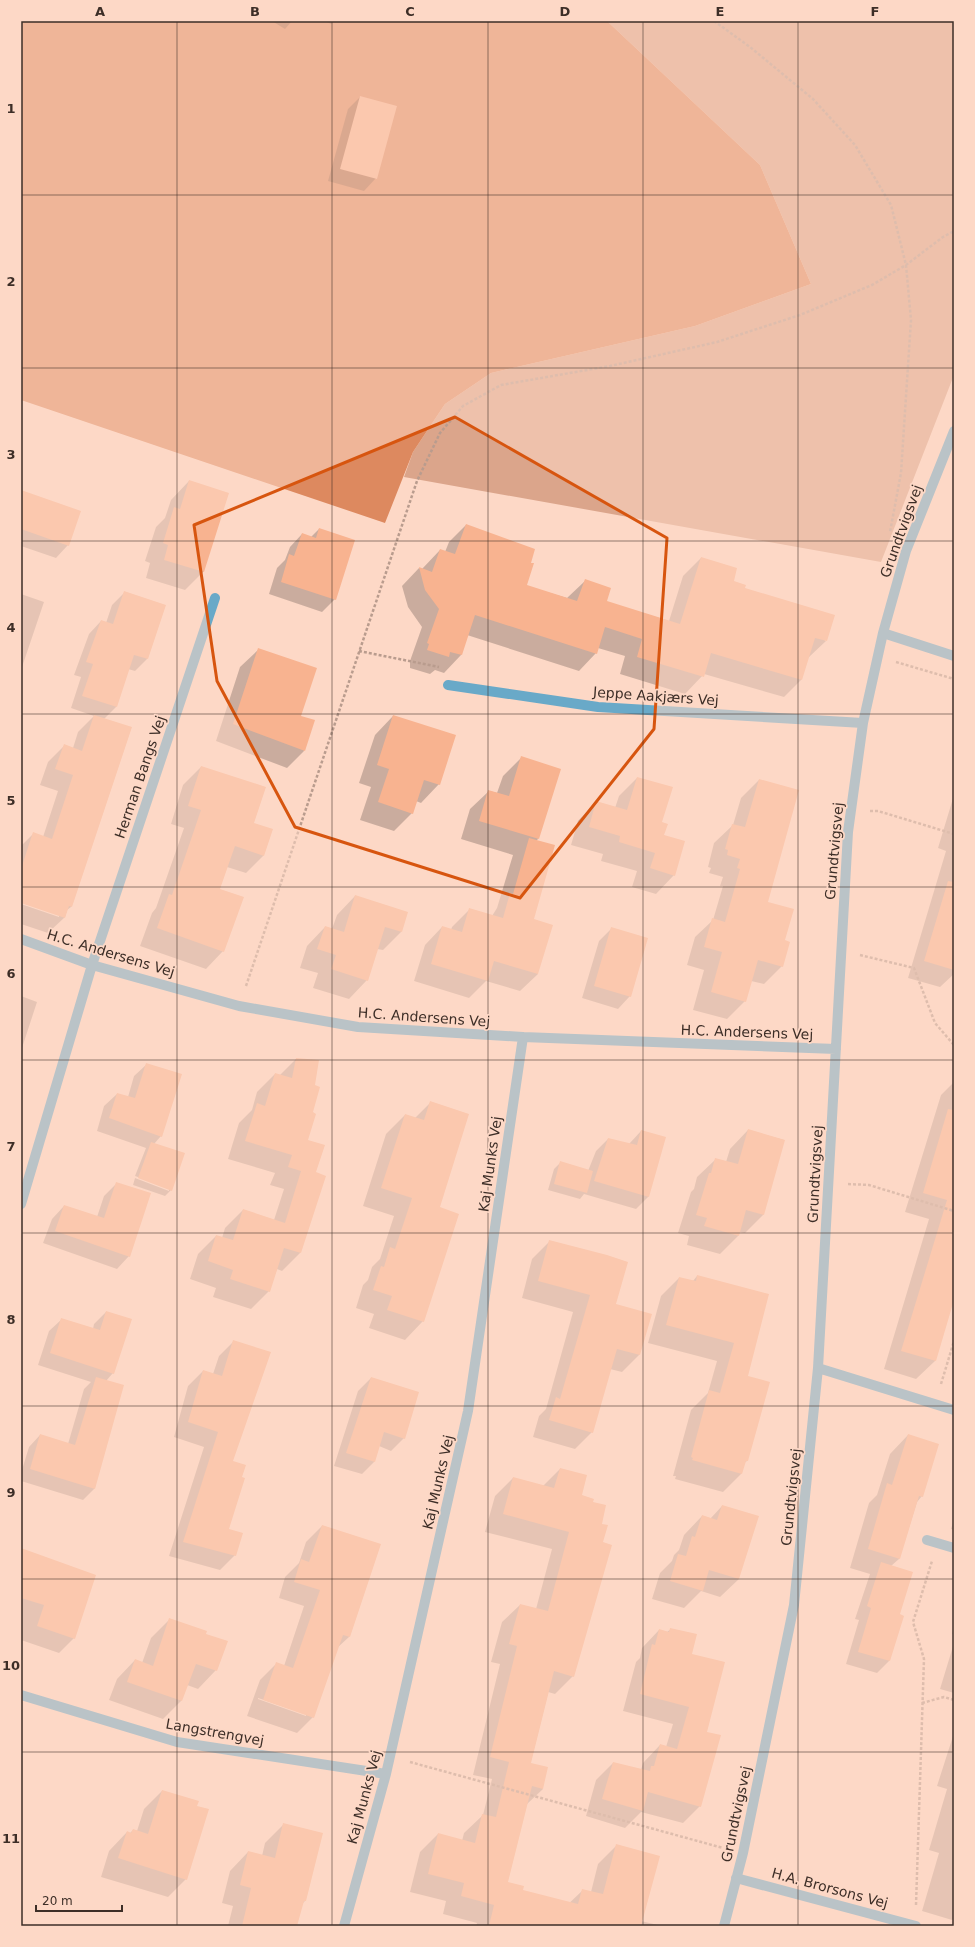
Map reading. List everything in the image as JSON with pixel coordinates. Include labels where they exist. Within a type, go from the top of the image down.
[{"type":"street","name":"Grundtvigsvej","points":[[724,1926],[743,1853],[794,1605],[818,1368],[848,832],[863,722],[883,633],[906,551],[954,431]]},
{"type":"street","name":"Herman Bangs Vej","points":[[21,1204],[92,964],[216,598]]},
{"type":"street","points":[[883,633],[954,656]]},
{"type":"street","name":"Jeppe Aakjærs Vej","points":[[448,686],[598,707],[863,722]]},
{"type":"street","name":"H.C. Andersens Vej","points":[[21,939],[92,964],[239,1006],[358,1027],[523,1037],[836,1049]]},
{"type":"street","name":"Kaj Munks Vej","points":[[344,1926],[386,1774],[468,1411],[523,1037]]},
{"type":"street","points":[[818,1368],[954,1410]]},
{"type":"street","points":[[927,1540],[954,1548]]},
{"type":"street","name":"Langstrengvej","points":[[21,1695],[177,1742],[386,1774]]},
{"type":"street","name":"H.A. Brorsons Vej","points":[[736,1878],[915,1926]]},
{"type":"path","points":[[714,21],[750,47],[813,98],[855,145],[891,205],[906,265],[911,320],[901,473],[889,540],[906,551]]},
{"type":"path","points":[[239,1006],[417,481],[440,433],[463,406],[501,385],[610,366],[717,342],[800,315],[872,285],[906,265],[943,237],[954,231]]},
{"type":"path","points":[[359,651],[443,668],[448,686]]},
{"type":"path","points":[[878,657],[954,679]]},
{"type":"path","points":[[851,809],[878,811],[954,834]]},
{"type":"path","points":[[842,953],[869,956],[914,968],[935,1023],[954,1045]]},
{"type":"path","points":[[829,1182],[869,1185],[954,1211]]},
{"type":"path","points":[[935,1404],[954,1341]]},
{"type":"path","points":[[915,1926],[924,1659],[913,1622],[938,1543]]},
{"type":"path","points":[[922,1703],[944,1697],[954,1700]]},
{"type":"path","points":[[390,1756],[743,1853]]},
{"type":"highlighted area","points":[[455,417],[667,538],[654,729],[520,898],[295,827],[217,681],[194,525]]},
{"type":"shaded area","points":[[21,21],[607,21],[760,165],[811,284],[695,326],[491,373],[445,404],[413,452],[385,523],[21,400]]},
{"type":"shaded area","points":[[607,21],[954,21],[954,375],[881,562],[404,477],[413,452],[445,404],[491,373],[695,326],[811,284],[760,165]]},
{"type":"building","points":[[360,96],[397,106],[377,179],[340,169]]},
{"type":"building","points":[[189,480],[229,493],[204,572],[164,560],[168,545],[163,543],[174,507],[180,509]]},
{"type":"building","points":[[21,490],[81,511],[69,546],[21,529]]},
{"type":"building","points":[[466,524],[535,549],[531,563],[534,563],[527,585],[577,601],[585,579],[611,588],[607,601],[680,624],[701,557],[737,568],[734,581],[746,585],[745,588],[835,615],[827,641],[815,638],[802,680],[711,653],[704,677],[637,657],[642,639],[605,627],[597,654],[475,615],[462,655],[450,652],[449,657],[427,650],[429,644],[427,643],[439,609],[425,590],[419,567],[432,572],[440,549],[455,554]]},
{"type":"building","points":[[319,528],[355,540],[336,600],[281,582],[289,554],[294,556],[302,533],[316,538]]},
{"type":"building","points":[[124,591],[166,605],[148,659],[134,655],[117,707],[82,696],[93,664],[86,662],[101,620],[113,624]]},
{"type":"building","points":[[258,648],[317,668],[301,716],[315,720],[305,751],[233,724]]},
{"type":"building","points":[[94,715],[132,727],[72,907],[69,906],[65,918],[21,903],[21,869],[33,832],[52,839],[73,775],[55,769],[64,744],[82,751]]},
{"type":"building","points":[[393,715],[456,735],[440,785],[424,780],[413,814],[378,802],[389,769],[377,765]]},
{"type":"building","points":[[521,756],[561,769],[539,839],[479,821],[488,790],[509,796]]},
{"type":"building","points":[[201,766],[266,787],[254,823],[273,829],[264,856],[235,846],[220,889],[244,897],[224,952],[157,928],[169,894],[172,895],[201,810],[188,806]]},
{"type":"building","points":[[637,777],[673,787],[662,822],[668,824],[664,835],[685,841],[675,876],[650,868],[655,853],[619,842],[620,836],[589,827],[596,801],[627,810]]},
{"type":"building","points":[[759,779],[799,790],[768,902],[794,909],[785,940],[790,942],[783,967],[758,960],[746,1002],[711,992],[722,952],[704,947],[712,918],[725,922],[740,869],[737,868],[740,859],[727,855],[728,850],[725,849],[732,824],[745,827]]},
{"type":"building","points":[[529,838],[555,845],[534,919],[553,925],[538,974],[494,961],[488,981],[431,964],[442,926],[462,932],[469,908],[503,918],[510,893],[513,894]]},
{"type":"building","points":[[948,881],[954,882],[954,970],[924,961]]},
{"type":"building","points":[[355,895],[408,912],[402,932],[385,927],[368,981],[331,969],[336,955],[317,949],[325,926],[344,932]]},
{"type":"building","points":[[611,927],[648,938],[631,997],[594,986]]},
{"type":"building","points":[[296,1058],[319,1060],[315,1085],[320,1087],[313,1112],[316,1114],[308,1140],[325,1145],[316,1172],[326,1176],[301,1253],[284,1248],[270,1292],[230,1279],[233,1270],[208,1261],[216,1235],[233,1240],[243,1209],[285,1223],[301,1171],[288,1167],[292,1155],[245,1141],[257,1103],[265,1106],[275,1073],[292,1078]]},
{"type":"building","points":[[146,1063],[182,1074],[162,1137],[109,1118],[117,1093],[135,1098]]},
{"type":"building","points":[[430,1101],[469,1114],[440,1207],[459,1214],[424,1322],[387,1310],[392,1296],[373,1290],[381,1266],[384,1267],[390,1247],[395,1249],[412,1198],[381,1188],[405,1114],[424,1120]]},
{"type":"building","points":[[948,1109],[954,1110],[954,1300],[936,1361],[901,1351],[947,1200],[923,1193]]},
{"type":"building","points":[[748,1129],[785,1140],[764,1215],[746,1210],[739,1236],[704,1226],[707,1218],[696,1215],[715,1158],[738,1164]]},
{"type":"building","points":[[641,1130],[666,1137],[649,1197],[594,1181],[608,1138],[637,1145]]},
{"type":"building","points":[[151,1142],[185,1153],[172,1191],[138,1178]]},
{"type":"building","points":[[560,1161],[593,1171],[587,1193],[554,1184]]},
{"type":"building","points":[[116,1182],[151,1193],[130,1257],[55,1231],[64,1205],[104,1218]]},
{"type":"building","points":[[549,1240],[628,1262],[616,1304],[652,1314],[640,1355],[617,1349],[593,1433],[549,1420],[556,1397],[560,1399],[590,1295],[538,1281]]},
{"type":"building","points":[[697,1275],[769,1294],[748,1376],[770,1382],[748,1461],[746,1461],[742,1474],[692,1460],[693,1458],[691,1457],[709,1390],[720,1393],[734,1343],[666,1325],[679,1277],[696,1281]]},
{"type":"building","points":[[106,1311],[132,1319],[114,1374],[50,1353],[61,1318],[100,1330]]},
{"type":"building","points":[[233,1340],[271,1352],[233,1461],[246,1465],[242,1477],[245,1478],[229,1529],[243,1533],[236,1556],[183,1542],[218,1432],[188,1422],[203,1370],[222,1376]]},
{"type":"building","points":[[96,1377],[124,1385],[95,1489],[30,1469],[40,1434],[75,1445]]},
{"type":"building","points":[[371,1377],[419,1392],[405,1439],[384,1432],[375,1462],[346,1453]]},
{"type":"building","points":[[908,1434],[939,1444],[923,1497],[919,1496],[900,1559],[868,1549],[887,1483],[892,1485]]},
{"type":"building","points":[[560,1468],[587,1475],[582,1495],[594,1499],[593,1502],[606,1505],[602,1524],[608,1525],[603,1542],[612,1545],[574,1677],[554,1671],[531,1763],[548,1767],[543,1789],[532,1786],[508,1882],[524,1886],[523,1890],[578,1904],[582,1889],[603,1894],[616,1844],[660,1856],[641,1926],[489,1926],[494,1905],[461,1896],[464,1883],[428,1874],[438,1833],[475,1843],[482,1814],[496,1817],[509,1762],[490,1757],[517,1646],[509,1644],[520,1604],[548,1611],[569,1532],[503,1514],[513,1477],[554,1488]]},
{"type":"building","points":[[722,1505],[759,1516],[739,1579],[709,1570],[703,1591],[670,1581],[678,1554],[686,1556],[692,1536],[695,1537],[702,1515],[717,1520]]},
{"type":"building","points":[[322,1525],[381,1544],[350,1637],[343,1635],[314,1718],[263,1700],[276,1662],[293,1668],[320,1590],[294,1582],[301,1559],[309,1562]]},
{"type":"building","points":[[21,1548],[96,1575],[75,1639],[37,1626],[44,1605],[21,1598]]},
{"type":"building","points":[[881,1562],[913,1572],[900,1614],[904,1616],[890,1661],[858,1652],[871,1608],[867,1606]]},
{"type":"building","points":[[169,1618],[207,1631],[206,1634],[228,1641],[217,1671],[196,1664],[182,1701],[127,1682],[135,1659],[153,1666]]},
{"type":"building","points":[[670,1628],[697,1634],[692,1654],[725,1662],[707,1732],[721,1735],[701,1807],[648,1792],[643,1811],[602,1799],[613,1762],[650,1771],[651,1766],[654,1766],[660,1744],[677,1749],[689,1707],[640,1694],[652,1644],[655,1645],[659,1629],[669,1632]]},
{"type":"building","points":[[162,1790],[199,1801],[197,1806],[209,1809],[187,1880],[118,1858],[127,1831],[131,1833],[133,1829],[148,1834]]},
{"type":"building","points":[[283,1823],[323,1833],[306,1901],[304,1901],[297,1926],[242,1926],[251,1888],[240,1885],[248,1851],[275,1858]]}]
